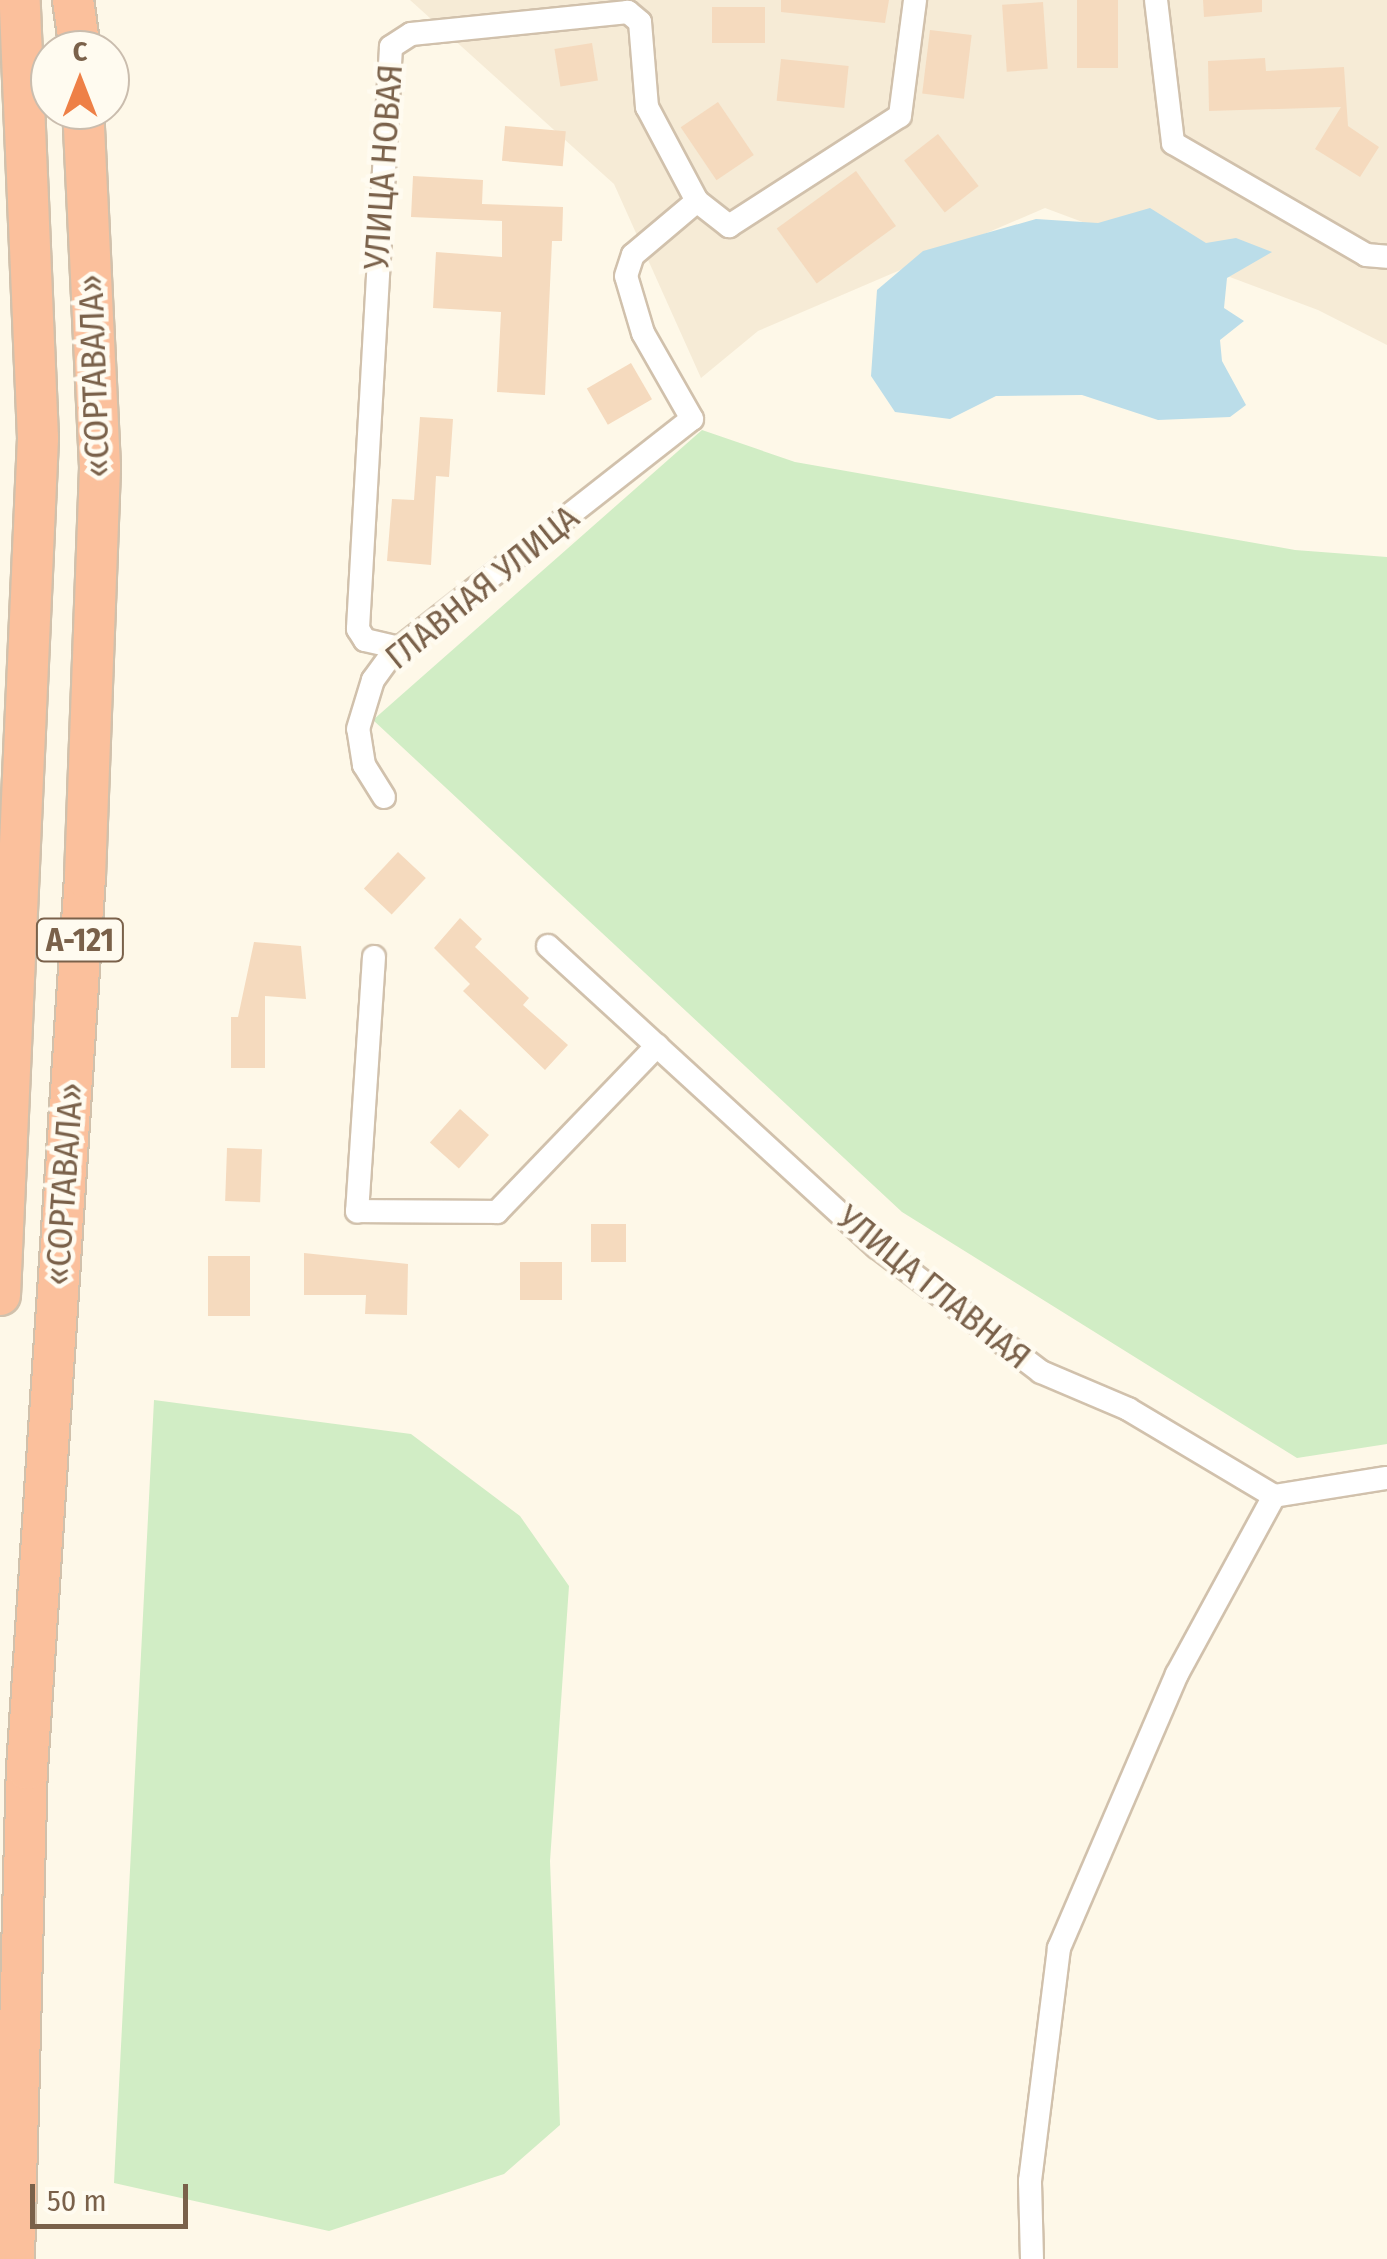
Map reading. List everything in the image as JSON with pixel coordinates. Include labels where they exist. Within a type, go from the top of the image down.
[{"type":"highway","name":"«СОРТАВАЛА»","points":[[0,1295],[4,1121],[38,438],[20,0]]},
{"type":"highway","name":"«СОРТАВАЛА»","points":[[14,2259],[27,1758],[85,877],[100,467],[84,130]]},
{"type":"street","points":[[697,201],[729,226],[900,116],[915,0]]},
{"type":"street","points":[[1156,0],[1173,143],[1366,255],[1387,256]]},
{"type":"street","name":"УЛИЦА НОВАЯ","points":[[398,648],[365,640],[358,629],[391,47],[411,34],[628,12],[640,22],[646,107],[697,201]]},
{"type":"street","name":"ГЛАВНАЯ УЛИЦА","points":[[384,797],[364,765],[358,729],[373,680],[398,648],[692,419],[643,332],[626,276],[633,255],[697,201]]},
{"type":"street","name":"УЛИЦА ГЛАВНАЯ","points":[[548,946],[877,1247],[1041,1372],[1128,1409],[1274,1496]]},
{"type":"street","points":[[374,957],[358,1211],[497,1212],[657,1046]]},
{"type":"street","points":[[1032,2259],[1030,2181],[1059,1948],[1177,1674],[1274,1496],[1387,1478]]},
{"type":"shaded area","points":[[410,0],[1387,0],[1387,345],[1318,310],[1045,208],[758,331],[701,378],[614,184]]},
{"type":"green space","points":[[702,430],[795,462],[1295,550],[1387,557],[1387,1444],[1297,1458],[902,1212],[373,720]]},
{"type":"green space","points":[[154,1400],[411,1434],[520,1516],[569,1586],[550,1861],[560,2125],[504,2174],[329,2231],[114,2183]]},
{"type":"water","points":[[1150,208],[1206,243],[1236,238],[1272,252],[1227,278],[1224,308],[1244,321],[1220,340],[1222,361],[1246,405],[1230,417],[1158,420],[1082,395],[996,396],[950,419],[895,412],[871,376],[877,290],[923,251],[1036,219],[1098,223]]},
{"type":"building","points":[[781,0],[889,0],[885,23],[781,12]]},
{"type":"building","points":[[1077,0],[1118,0],[1118,68],[1077,68]]},
{"type":"building","points":[[1203,0],[1262,0],[1262,12],[1204,17]]},
{"type":"building","points":[[1043,2],[1048,69],[1007,72],[1002,5]]},
{"type":"building","points":[[712,7],[765,7],[765,43],[712,43]]},
{"type":"building","points":[[930,30],[972,35],[964,99],[922,94]]},
{"type":"building","points":[[592,43],[598,81],[560,86],[554,49]]},
{"type":"building","points":[[1265,58],[1266,71],[1344,67],[1348,126],[1379,147],[1360,177],[1315,149],[1341,107],[1209,111],[1208,61]]},
{"type":"building","points":[[781,59],[849,66],[844,108],[777,101]]},
{"type":"building","points":[[718,102],[754,155],[716,180],[681,127]]},
{"type":"building","points":[[505,126],[566,131],[563,166],[502,161]]},
{"type":"building","points":[[938,134],[979,186],[945,212],[904,160]]},
{"type":"building","points":[[856,171],[896,226],[817,284],[777,229]]},
{"type":"building","points":[[413,176],[483,180],[482,204],[563,207],[562,241],[552,241],[545,395],[497,392],[501,312],[433,308],[436,252],[502,257],[502,221],[411,217]]},
{"type":"building","points":[[631,363],[652,399],[608,425],[587,388]]},
{"type":"building","points":[[420,417],[453,419],[449,477],[436,476],[431,565],[387,561],[392,499],[414,500]]},
{"type":"building","points":[[398,852],[426,878],[392,914],[364,889]]},
{"type":"building","points":[[460,918],[482,939],[475,947],[529,998],[523,1005],[568,1045],[545,1070],[463,991],[470,984],[434,948]]},
{"type":"building","points":[[254,942],[301,946],[306,999],[265,996],[265,1068],[231,1068],[231,1017],[238,1017]]},
{"type":"building","points":[[460,1109],[489,1135],[459,1169],[430,1142]]},
{"type":"building","points":[[227,1148],[262,1149],[260,1202],[225,1201]]},
{"type":"building","points":[[591,1224],[626,1224],[626,1262],[591,1262]]},
{"type":"building","points":[[304,1253],[408,1264],[407,1315],[365,1314],[366,1295],[304,1295]]},
{"type":"building","points":[[208,1256],[250,1256],[250,1316],[208,1316]]},
{"type":"building","points":[[520,1262],[562,1262],[562,1300],[520,1300]]}]
